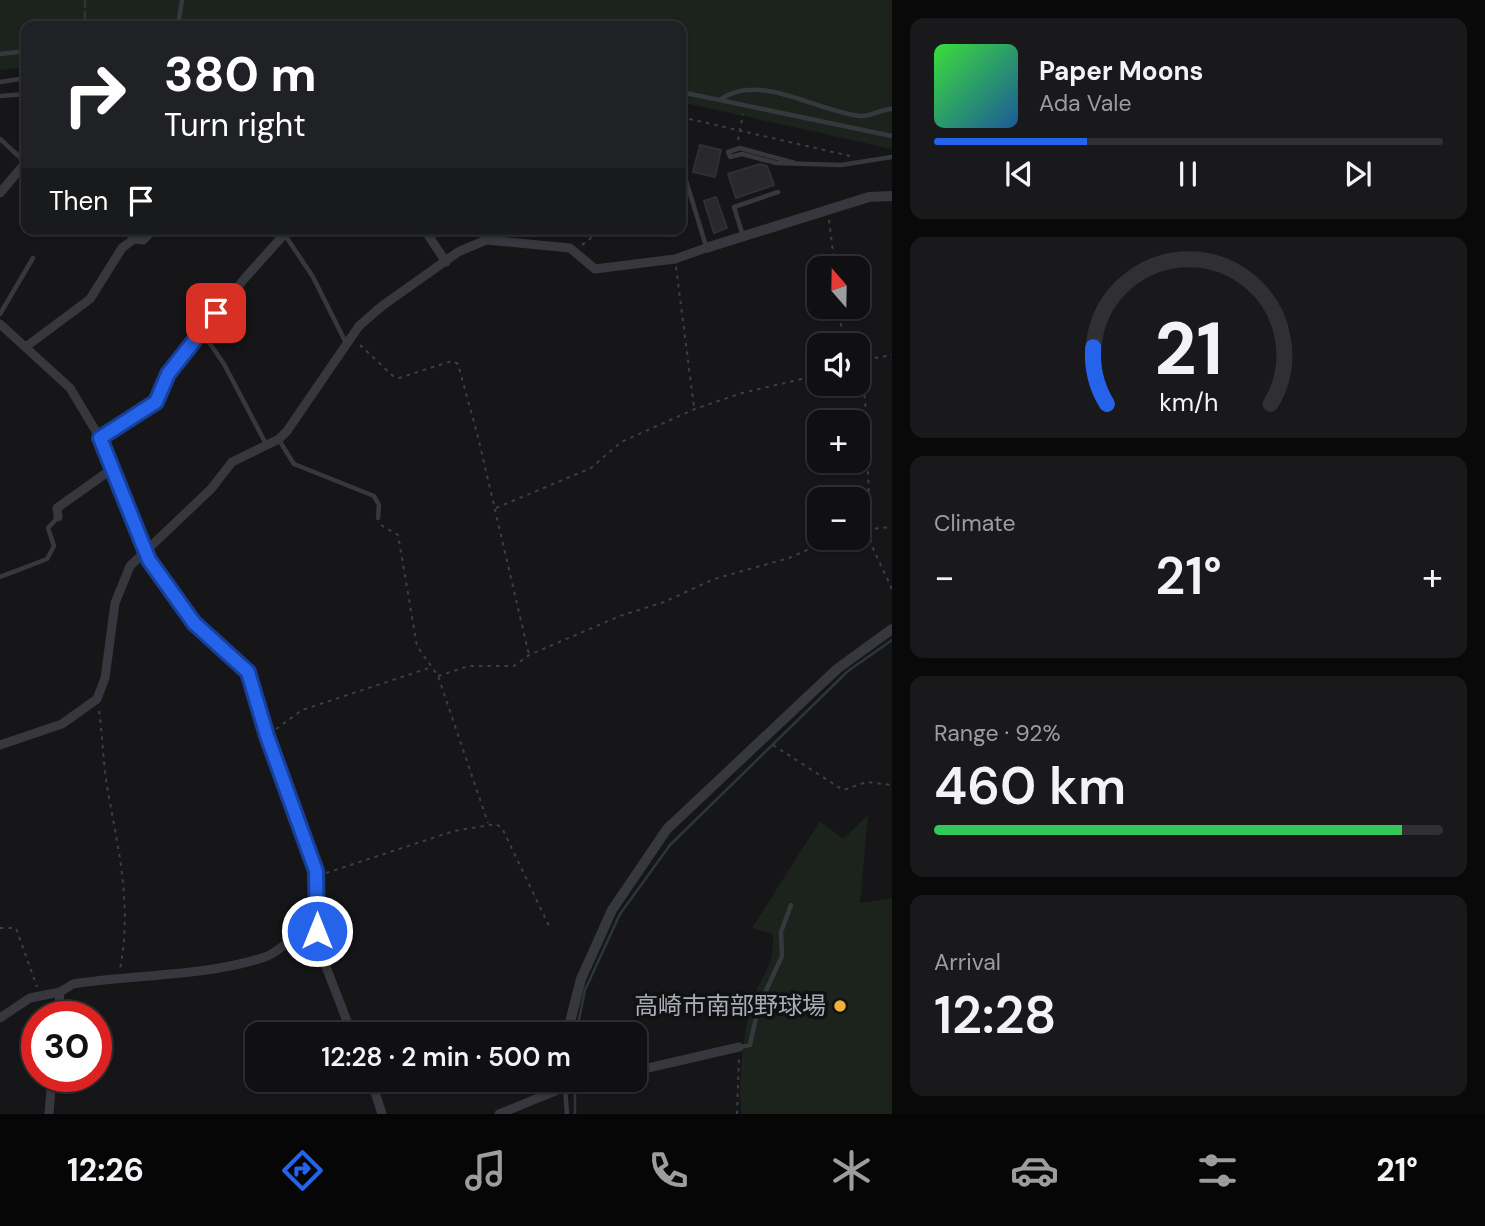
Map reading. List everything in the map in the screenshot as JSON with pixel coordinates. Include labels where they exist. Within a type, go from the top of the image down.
[{"type":"street","points":[[0,193],[21,168]]},
{"type":"street","points":[[0,745],[62,724],[97,699],[105,678],[114,603],[130,566],[211,489],[232,462],[279,439],[348,340],[382,306],[458,252],[486,240],[570,248],[595,269],[675,259],[869,197],[892,196]]},
{"type":"street","points":[[27,346],[90,299],[122,248],[134,239],[144,240],[149,235]]},
{"type":"street","points":[[100,438],[156,402],[168,374],[280,235]]},
{"type":"street","points":[[428,235],[446,262]]},
{"type":"street","points":[[0,324],[70,388],[100,438],[145,551],[194,623],[248,672],[267,736],[317,880],[316,938],[348,1022]]},
{"type":"street","points":[[58,517],[57,508],[111,469]]},
{"type":"street","points":[[570,1022],[581,979],[621,894],[667,829],[837,669],[892,629]]},
{"type":"street","points":[[0,1018],[30,998],[60,992],[73,984],[224,967],[269,956],[293,936],[306,931],[316,938]]},
{"type":"street","points":[[59,1001],[60,992]]},
{"type":"street","points":[[647,1068],[739,1047]]},
{"type":"street","points":[[49,1114],[51,1092]]},
{"type":"street","points":[[375,1092],[382,1114]]},
{"type":"street","points":[[499,1114],[547,1092]]},
{"type":"lane","points":[[179,21],[182,0]]},
{"type":"lane","points":[[0,54],[21,52]]},
{"type":"lane","points":[[0,82],[21,79]]},
{"type":"lane","points":[[721,100],[743,89],[793,96],[861,116],[892,109]]},
{"type":"lane","points":[[686,93],[892,136]]},
{"type":"lane","points":[[0,96],[21,94]]},
{"type":"lane","points":[[0,139],[21,158]]},
{"type":"lane","points":[[795,163],[737,148],[728,152],[730,157],[742,155],[776,163],[841,165],[892,157]]},
{"type":"lane","points":[[686,181],[706,248]]},
{"type":"lane","points":[[744,236],[734,207],[778,192]]},
{"type":"lane","points":[[286,235],[306,265],[348,340]]},
{"type":"lane","points":[[0,314],[33,258]]},
{"type":"lane","points":[[202,331],[224,364],[266,444]]},
{"type":"lane","points":[[279,439],[295,464],[376,498],[378,518]]},
{"type":"lane","points":[[0,578],[47,559],[54,546],[48,528],[58,517]]},
{"type":"lane","points":[[739,1047],[750,1045],[758,1008],[782,956],[781,932],[791,905]]},
{"type":"lane","points":[[566,1092],[567,1114]]},
{"type":"path","points":[[737,148],[743,116]]},
{"type":"path","points":[[686,118],[866,159]]},
{"type":"path","points":[[826,210],[834,256]]},
{"type":"path","points":[[576,251],[591,238],[591,235]]},
{"type":"path","points":[[675,259],[695,409]]},
{"type":"path","points":[[348,340],[377,358],[393,376],[399,378],[452,361],[458,364],[529,655]]},
{"type":"path","points":[[870,359],[892,355]]},
{"type":"path","points":[[495,509],[591,468],[621,442],[695,409],[742,393],[807,378]]},
{"type":"path","points":[[864,396],[873,553],[892,589]]},
{"type":"path","points":[[378,518],[381,524],[398,535],[417,646],[438,676],[488,823]]},
{"type":"path","points":[[872,528],[892,527]]},
{"type":"path","points":[[438,676],[470,666],[514,666],[529,655],[714,579],[789,558],[807,550]]},
{"type":"path","points":[[267,736],[302,710],[431,667]]},
{"type":"path","points":[[97,699],[104,767],[122,861],[125,896],[124,944],[118,978]]},
{"type":"path","points":[[763,739],[843,790],[867,782],[892,785]]},
{"type":"path","points":[[317,880],[333,869],[488,823],[502,828],[551,930]]},
{"type":"path","points":[[0,928],[12,926],[19,932],[40,996]]},
{"type":"path","points":[[737,1114],[739,1047]]},
{"type":"shaded area","points":[[0,0],[892,0],[892,149],[686,103],[686,21],[21,21],[21,68],[0,70]]},
{"type":"shaded area","points":[[868,815],[860,903],[892,898],[892,1114],[741,1114],[745,1031],[751,1005],[769,965],[773,946],[773,934],[752,928],[820,821],[843,839]]},
{"type":"building","points":[[700,145],[721,150],[715,177],[693,172]]},
{"type":"building","points":[[760,164],[767,166],[774,185],[736,198],[728,174]]},
{"type":"building","points":[[716,197],[727,228],[714,233],[704,201]]},
{"type":"waterway","points":[[85,0],[85,7]]},
{"type":"waterway","points":[[85,12],[85,21]]},
{"type":"waterway","points":[[578,1022],[585,990],[620,914],[670,845],[848,671],[892,640]]},
{"type":"waterway","points":[[575,1092],[575,1114]]},
{"type":"place","name":"高崎市南部野球場","points":[[840,1006]]},
{"type":"route","points":[[216,313],[168,374],[156,402],[100,438],[149,560],[194,623],[248,672],[267,736],[316,871],[317,931]]}]
